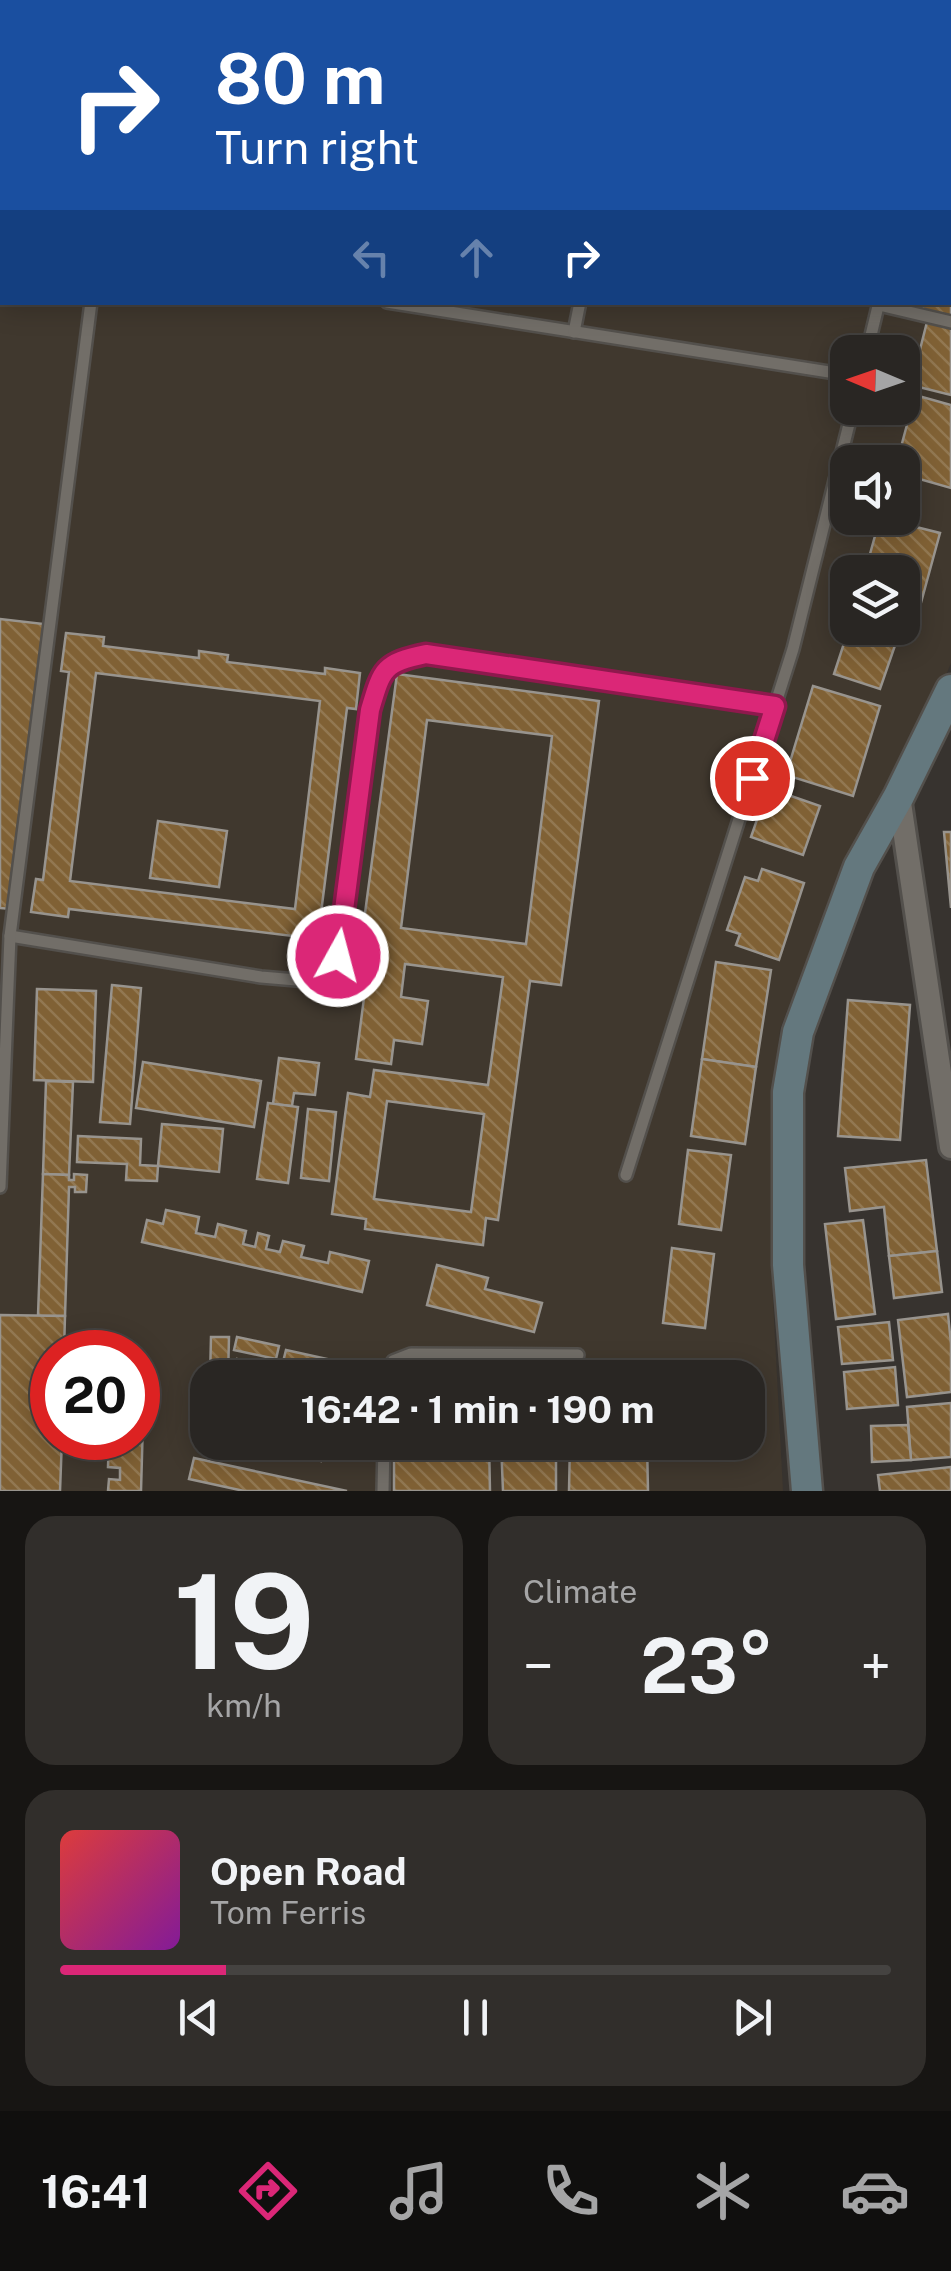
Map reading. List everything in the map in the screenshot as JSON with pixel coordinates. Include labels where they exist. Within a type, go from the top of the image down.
[{"type":"street","points":[[807,1491],[788,1265],[788,1092],[798,1032],[859,867],[947,706]]},
{"type":"street","points":[[899,796],[951,1147]]},
{"type":"lane","points":[[0,1187],[10,936],[91,305]]},
{"type":"lane","points":[[406,305],[830,372]]},
{"type":"lane","points":[[574,332],[579,305]]},
{"type":"lane","points":[[871,335],[879,305]]},
{"type":"lane","points":[[883,305],[951,322]]},
{"type":"lane","points":[[626,1175],[775,706],[849,425]]},
{"type":"lane","points":[[10,936],[261,977],[308,982],[326,977],[338,956],[370,710],[380,676],[399,660],[426,654],[775,706]]},
{"type":"lane","points":[[395,1360],[410,1354],[578,1355]]},
{"type":"lane","points":[[383,1491],[384,1460]]},
{"type":"shaded area","points":[[0,305],[951,305],[951,663],[932,709],[850,852],[780,1029],[774,1091],[771,1262],[783,1491],[0,1491]]},
{"type":"building","points":[[923,305],[951,305],[951,316],[922,309]]},
{"type":"building","points":[[927,322],[951,328],[951,395],[920,387],[920,350]]},
{"type":"building","points":[[920,396],[951,405],[951,488],[920,479],[920,445],[902,445],[907,425],[920,425]]},
{"type":"building","points":[[920,528],[940,533],[920,606],[920,555],[870,555],[875,535],[920,535]]},
{"type":"building","points":[[0,619],[44,624],[11,909],[0,908]]},
{"type":"building","points":[[66,633],[104,637],[103,646],[199,658],[199,651],[228,655],[227,662],[325,674],[325,668],[360,673],[356,709],[347,708],[321,913],[333,915],[328,951],[291,947],[293,936],[69,909],[68,917],[31,912],[36,879],[43,880],[69,672],[61,671]],"holes":[[[96,673],[320,701],[295,909],[70,881]]]},
{"type":"building","points":[[843,645],[895,645],[880,689],[834,674]]},
{"type":"building","points":[[397,674],[599,701],[561,985],[530,981],[498,1220],[486,1218],[483,1245],[365,1229],[366,1219],[332,1214],[348,1093],[370,1097],[374,1070],[488,1085],[503,977],[405,964],[401,997],[428,1001],[422,1044],[394,1040],[391,1064],[356,1059],[369,960],[359,958]],"holes":[[[427,720],[552,736],[526,944],[401,928]],[[387,1101],[484,1114],[471,1212],[374,1199]]]},
{"type":"building","points":[[813,686],[880,706],[853,796],[786,775]]},
{"type":"building","points":[[768,788],[820,806],[803,855],[751,837]]},
{"type":"building","points":[[158,821],[227,831],[219,887],[150,878]]},
{"type":"building","points":[[944,832],[951,832],[951,908]]},
{"type":"building","points":[[762,869],[804,883],[779,960],[736,945],[740,934],[727,930],[745,877],[758,881]]},
{"type":"building","points":[[716,962],[771,970],[756,1067],[702,1059]]},
{"type":"building","points":[[112,985],[141,988],[130,1124],[100,1122]]},
{"type":"building","points":[[37,989],[96,991],[93,1082],[34,1080]]},
{"type":"building","points":[[848,1000],[910,1005],[900,1140],[838,1136]]},
{"type":"building","points":[[279,1058],[319,1063],[315,1095],[294,1093],[292,1106],[273,1104]]},
{"type":"building","points":[[702,1059],[756,1067],[745,1144],[691,1136]]},
{"type":"building","points":[[143,1062],[261,1081],[254,1127],[136,1108]]},
{"type":"building","points":[[46,1081],[73,1082],[69,1175],[43,1174]]},
{"type":"building","points":[[268,1103],[298,1107],[288,1183],[257,1179]]},
{"type":"building","points":[[308,1109],[336,1112],[329,1181],[301,1178]]},
{"type":"building","points":[[162,1124],[223,1129],[219,1172],[158,1166]]},
{"type":"building","points":[[78,1136],[141,1139],[140,1165],[158,1166],[157,1181],[126,1180],[127,1164],[77,1162]]},
{"type":"building","points":[[688,1150],[731,1155],[721,1230],[679,1224]]},
{"type":"building","points":[[926,1160],[937,1251],[889,1256],[884,1207],[850,1211],[845,1168]]},
{"type":"building","points":[[43,1174],[69,1175],[69,1180],[74,1180],[74,1174],[87,1175],[86,1192],[75,1192],[75,1187],[69,1187],[65,1316],[38,1316]]},
{"type":"building","points":[[166,1210],[199,1217],[196,1233],[215,1237],[218,1224],[246,1231],[243,1244],[255,1247],[258,1233],[269,1236],[266,1249],[280,1252],[283,1241],[304,1246],[301,1257],[328,1263],[330,1252],[369,1261],[362,1292],[142,1242],[147,1220],[163,1224]]},
{"type":"building","points":[[863,1220],[875,1314],[836,1319],[825,1224]]},
{"type":"building","points":[[672,1248],[714,1254],[705,1328],[663,1323]]},
{"type":"building","points":[[937,1251],[942,1292],[894,1298],[889,1256]]},
{"type":"building","points":[[437,1265],[488,1278],[485,1289],[542,1303],[534,1332],[427,1305]]},
{"type":"building","points":[[948,1314],[951,1392],[907,1397],[898,1320]]},
{"type":"building","points":[[0,1315],[65,1316],[65,1330],[30,1330],[30,1460],[61,1460],[60,1491],[0,1491]]},
{"type":"building","points":[[889,1322],[893,1360],[842,1364],[838,1327]]},
{"type":"building","points":[[211,1337],[229,1337],[228,1360],[210,1360]]},
{"type":"building","points":[[237,1337],[279,1346],[276,1359],[234,1350]]},
{"type":"building","points":[[286,1350],[327,1359],[327,1360],[284,1360]]},
{"type":"building","points":[[895,1367],[898,1405],[847,1409],[844,1372]]},
{"type":"building","points":[[951,1403],[951,1457],[911,1460],[907,1407]]},
{"type":"building","points":[[908,1425],[911,1460],[872,1462],[871,1426]]},
{"type":"building","points":[[108,1460],[142,1460],[141,1491],[108,1491],[109,1479],[120,1480],[120,1468],[108,1467]]},
{"type":"building","points":[[194,1460],[203,1460],[347,1491],[244,1491],[189,1479]]},
{"type":"building","points":[[394,1460],[489,1460],[490,1491],[394,1491]]},
{"type":"building","points":[[502,1460],[556,1460],[556,1491],[503,1491]]},
{"type":"building","points":[[570,1460],[647,1460],[648,1491],[569,1491]]},
{"type":"building","points":[[951,1467],[951,1491],[880,1491],[878,1475]]},
{"type":"route","points":[[338,956],[370,710],[380,676],[399,660],[426,654],[775,706],[752,778]]}]
